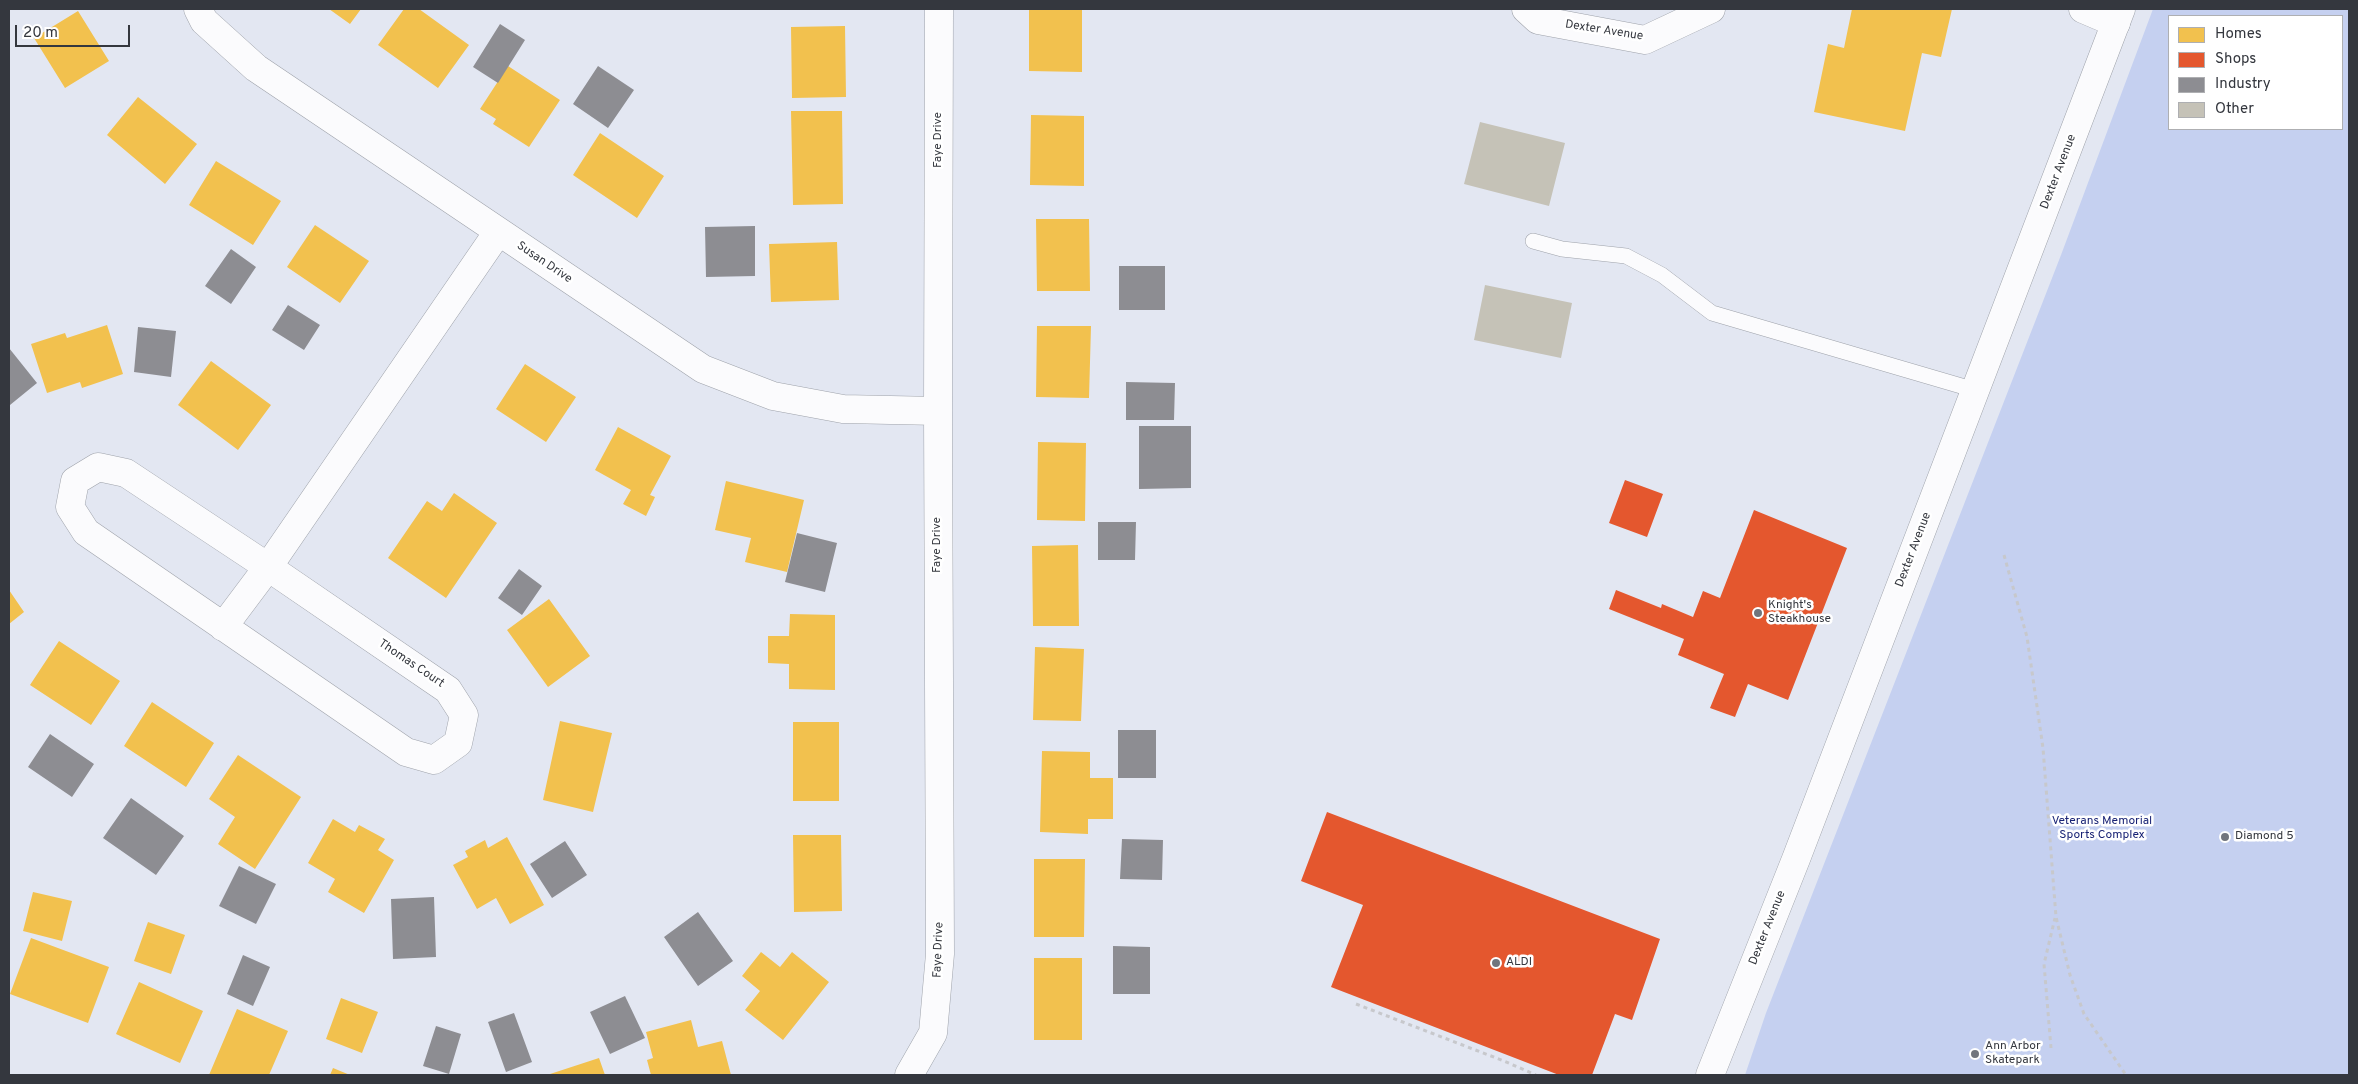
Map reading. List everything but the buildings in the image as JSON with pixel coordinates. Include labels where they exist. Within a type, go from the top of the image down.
[{"type":"street","name":"Susan Drive","points":[[198,9],[204,21],[256,68],[704,369],[773,396],[843,410],[938,411]]},
{"type":"street","name":"Faye Drive","points":[[909,1075],[933,1033],[940,954],[939,9]]},
{"type":"street","name":"Dexter Avenue","points":[[1526,9],[1538,20],[1645,40],[1711,9]]},
{"type":"street","name":"Dexter Avenue","points":[[1710,1075],[1796,859],[2119,16],[2083,9]]},
{"type":"street","points":[[224,626],[268,567],[498,232]]},
{"type":"street","name":"Thomas Court","points":[[98,467],[126,473],[268,567],[448,690],[464,715],[458,743],[434,760],[406,752],[86,532],[70,507],[74,481],[98,467]]},
{"type":"lane","points":[[1533,242],[1562,249],[1626,256],[1662,275],[1712,313],[1975,390]]},
{"type":"path","points":[[2004,554],[2027,637],[2043,748],[2056,917],[2070,975],[2084,1014],[2126,1075]]},
{"type":"path","points":[[2051,1048],[2044,964],[2056,917]]},
{"type":"path","points":[[1356,1004],[1536,1075]]},
{"type":"green space","name":"Veterans Memorial Sports Complex","points":[[2153,9],[2349,9],[2349,1075],[1745,1075],[1766,1013],[2061,255]]},
{"type":"place","name":"Knight's Steakhouse","points":[[1758,613]]},
{"type":"place","name":"Diamond 5","points":[[2225,837]]},
{"type":"place","name":"ALDI","points":[[1496,963]]},
{"type":"place","name":"Ann Arbor Skatepark","points":[[1975,1054]]}]
